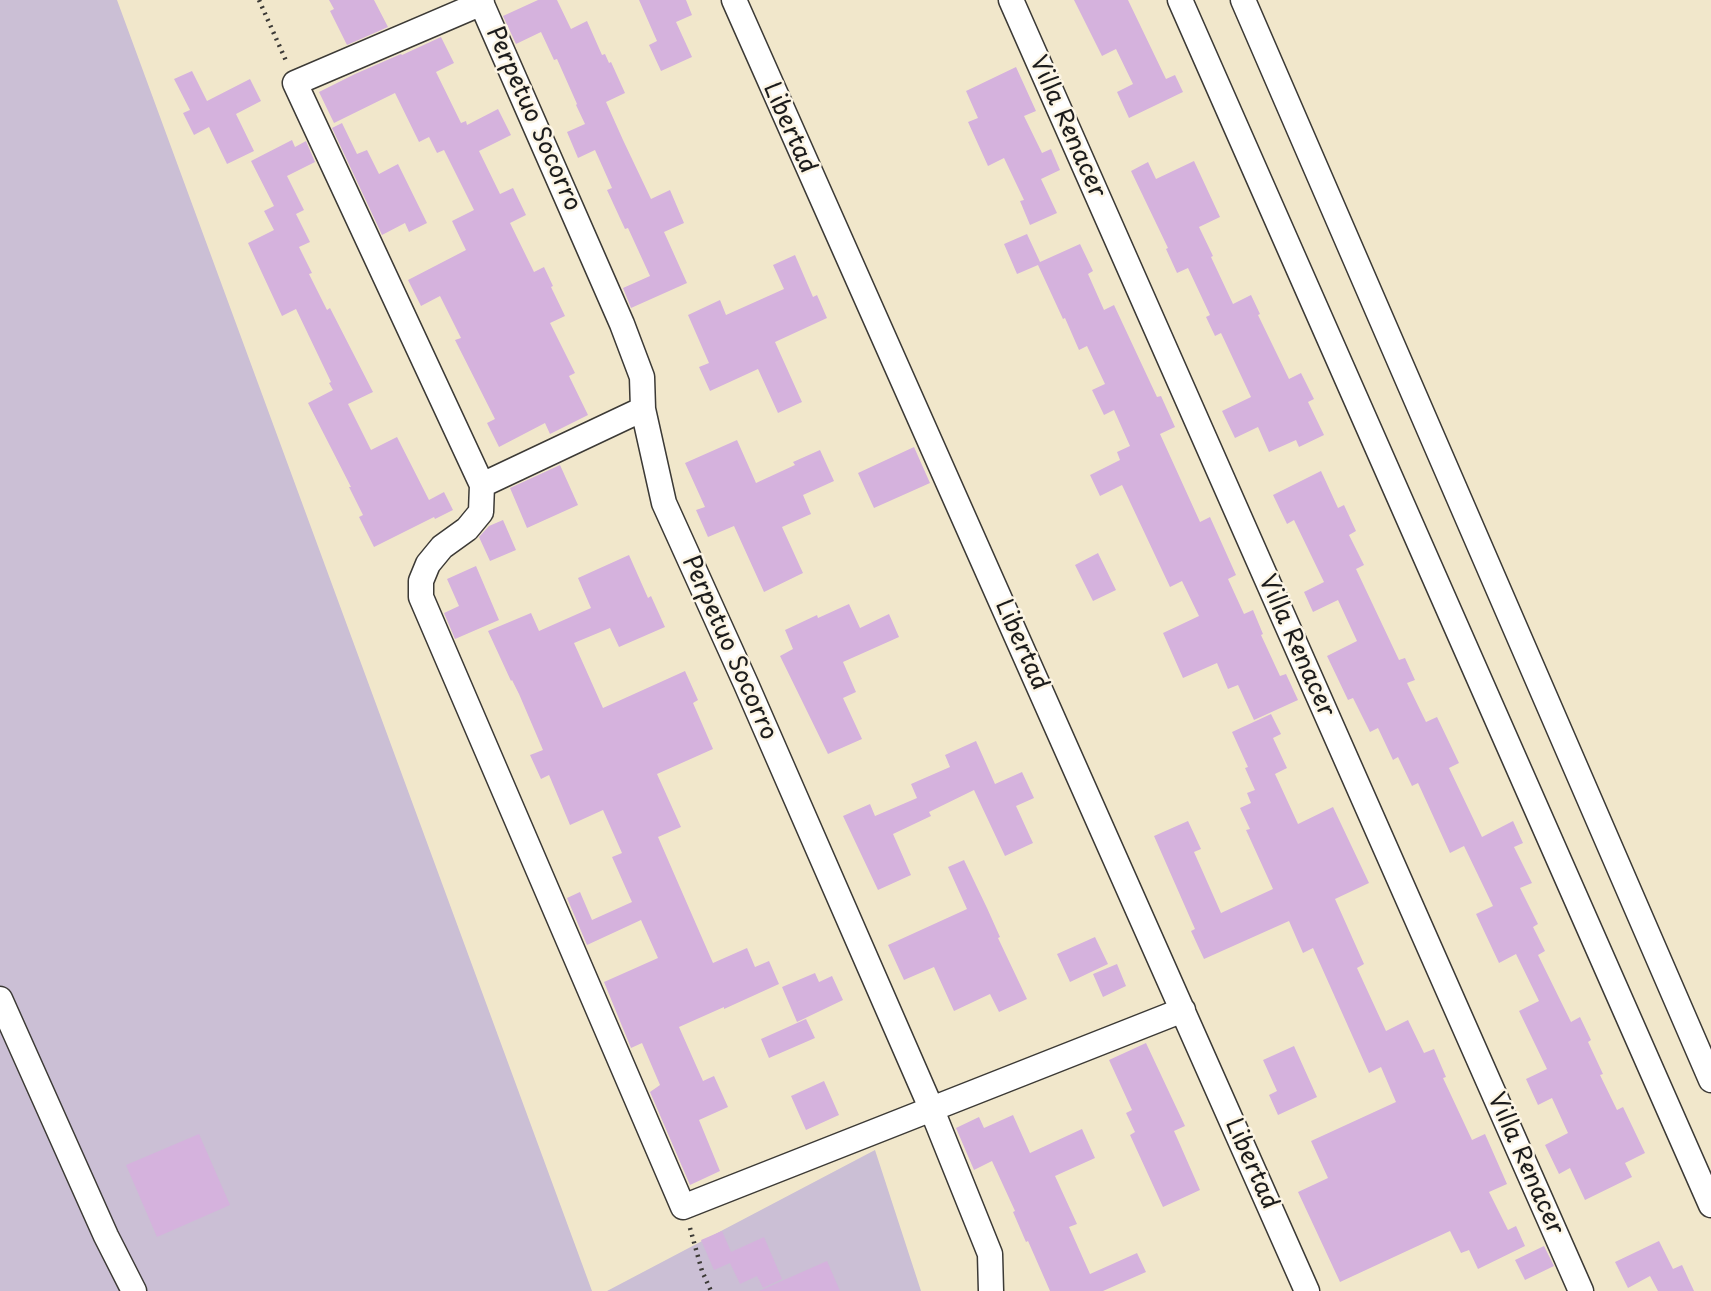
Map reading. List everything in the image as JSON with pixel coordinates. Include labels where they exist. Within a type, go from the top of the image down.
[{"type":"street","name":"Libertad","points":[[734,0],[1307,1291]]},
{"type":"street","name":"Villa Renacer","points":[[1011,0],[1581,1291]]},
{"type":"street","points":[[1180,0],[1711,1205]]},
{"type":"street","points":[[1243,0],[1711,1080]]},
{"type":"street","points":[[481,1],[295,83],[482,485],[481,512],[467,529],[442,548],[428,564],[421,581],[421,597],[684,1207],[1183,1010]]},
{"type":"street","name":"Perpetuo Socorro","points":[[481,1],[622,324],[642,377],[643,409],[664,503],[747,684],[932,1110],[990,1254],[991,1291]]},
{"type":"street","points":[[482,485],[643,409]]},
{"type":"street","points":[[0,999],[106,1236],[134,1291]]},
{"type":"path","points":[[259,0],[295,83]]},
{"type":"path","points":[[684,1207],[702,1271],[711,1291]]},
{"type":"shaded area","points":[[0,0],[117,0],[592,1291],[0,1291]]},
{"type":"shaded area","points":[[875,1150],[921,1291],[607,1291]]},
{"type":"building","points":[[329,0],[374,0],[388,27],[347,45],[330,11],[334,9]]},
{"type":"building","points":[[538,0],[557,0],[571,29],[587,21],[602,55],[605,54],[609,63],[611,62],[625,93],[606,102],[651,199],[670,190],[684,223],[664,232],[687,283],[631,308],[623,288],[650,276],[607,190],[612,188],[595,150],[578,158],[567,132],[585,124],[577,104],[557,59],[554,60],[541,32],[516,44],[503,16]]},
{"type":"building","points":[[639,0],[686,0],[692,15],[676,22],[692,57],[661,71],[649,45],[657,41]]},
{"type":"building","points":[[1074,0],[1128,0],[1166,79],[1175,75],[1183,92],[1129,118],[1117,92],[1133,84],[1116,49],[1102,56]]},
{"type":"building","points":[[441,37],[454,63],[436,72],[461,123],[466,121],[467,125],[498,109],[511,135],[479,151],[500,194],[513,188],[526,215],[510,223],[534,272],[544,267],[553,286],[551,287],[565,316],[550,323],[575,373],[569,376],[588,415],[550,434],[545,423],[499,447],[487,423],[495,419],[455,340],[461,338],[440,296],[421,306],[408,280],[466,250],[452,221],[474,210],[444,150],[437,153],[429,137],[419,142],[395,93],[334,123],[319,92]]},
{"type":"building","points":[[1016,67],[1036,111],[1024,116],[1042,153],[1051,149],[1060,170],[1041,179],[1057,213],[1030,225],[1020,201],[1024,200],[1004,158],[988,166],[968,122],[978,118],[966,91]]},
{"type":"building","points":[[192,71],[207,101],[250,79],[261,101],[236,114],[254,151],[227,164],[209,127],[194,135],[183,113],[190,110],[174,79]]},
{"type":"building","points":[[342,123],[357,154],[367,150],[379,174],[398,164],[427,223],[409,232],[405,223],[382,235],[332,128]]},
{"type":"building","points":[[292,140],[295,147],[306,141],[315,162],[287,176],[304,210],[296,214],[310,242],[299,247],[327,310],[330,308],[373,392],[348,404],[371,450],[397,437],[429,500],[444,492],[453,510],[374,547],[359,517],[363,515],[351,487],[308,403],[333,390],[329,383],[331,382],[296,309],[282,316],[248,243],[274,230],[264,211],[274,206],[251,161]]},
{"type":"building","points":[[1194,161],[1220,217],[1199,227],[1233,304],[1251,295],[1289,379],[1301,373],[1314,399],[1308,402],[1324,435],[1299,447],[1296,440],[1269,452],[1258,427],[1235,438],[1222,411],[1251,397],[1221,333],[1215,336],[1206,317],[1210,315],[1188,268],[1177,273],[1131,171],[1148,162],[1156,179]]},
{"type":"building","points":[[1027,234],[1040,262],[1080,244],[1093,271],[1088,274],[1104,310],[1114,305],[1157,397],[1161,396],[1175,427],[1160,434],[1200,522],[1210,517],[1236,575],[1228,579],[1244,614],[1253,610],[1280,676],[1286,674],[1298,700],[1254,720],[1238,685],[1228,689],[1217,663],[1183,678],[1163,633],[1199,616],[1182,581],[1170,587],[1122,485],[1100,496],[1090,475],[1120,460],[1117,452],[1130,446],[1114,410],[1104,415],[1092,390],[1105,384],[1087,346],[1079,350],[1038,265],[1017,274],[1004,244]]},
{"type":"building","points":[[795,255],[813,297],[817,295],[827,318],[775,342],[802,402],[778,413],[758,369],[710,391],[699,367],[709,363],[688,315],[720,300],[726,315],[784,289],[773,265]]},
{"type":"building","points":[[737,440],[756,483],[820,450],[834,481],[803,495],[811,514],[782,527],[803,573],[764,592],[734,526],[708,537],[696,510],[705,507],[685,463]]},
{"type":"building","points":[[914,447],[930,483],[874,508],[858,473]]},
{"type":"building","points":[[560,465],[578,505],[527,528],[510,488]]},
{"type":"building","points":[[1321,471],[1338,508],[1344,505],[1356,531],[1349,535],[1364,565],[1356,569],[1399,660],[1405,658],[1415,680],[1407,683],[1426,722],[1437,717],[1459,763],[1449,768],[1482,837],[1513,821],[1523,843],[1514,847],[1532,883],[1520,888],[1538,924],[1533,927],[1545,951],[1538,955],[1571,1022],[1580,1017],[1603,1074],[1600,1075],[1617,1110],[1623,1107],[1645,1153],[1625,1163],[1632,1177],[1585,1200],[1570,1168],[1559,1174],[1545,1145],[1568,1133],[1552,1098],[1538,1105],[1526,1079],[1547,1069],[1519,1011],[1539,1001],[1516,954],[1499,963],[1476,914],[1493,906],[1464,846],[1450,853],[1418,783],[1412,786],[1398,757],[1393,760],[1378,728],[1370,732],[1353,698],[1348,700],[1327,656],[1357,641],[1338,600],[1313,612],[1304,592],[1324,582],[1294,520],[1287,524],[1273,495]]},
{"type":"building","points":[[503,520],[516,550],[490,561],[479,537],[489,526]]},
{"type":"building","points":[[1098,553],[1116,590],[1093,601],[1075,565]]},
{"type":"building","points":[[629,555],[648,598],[651,596],[665,627],[619,647],[610,628],[574,643],[603,708],[685,671],[698,700],[693,703],[713,749],[657,774],[681,827],[658,837],[713,963],[747,948],[755,967],[769,961],[779,984],[679,1027],[703,1081],[714,1076],[728,1107],[699,1120],[720,1171],[690,1185],[650,1092],[660,1085],[642,1043],[631,1048],[604,982],[658,958],[641,920],[587,945],[567,898],[580,892],[592,920],[632,902],[612,857],[622,853],[603,810],[570,825],[549,775],[541,779],[530,755],[543,750],[488,631],[531,613],[539,631],[591,608],[578,578]]},
{"type":"building","points":[[476,566],[499,620],[455,639],[444,613],[459,606],[447,579]]},
{"type":"building","points":[[849,604],[860,628],[889,614],[899,637],[843,662],[856,692],[843,698],[862,739],[828,754],[780,656],[793,649],[785,630]]},
{"type":"building","points":[[1271,714],[1281,734],[1273,738],[1287,768],[1275,774],[1298,824],[1333,807],[1369,883],[1335,899],[1364,964],[1357,968],[1386,1031],[1408,1020],[1424,1053],[1434,1049],[1446,1077],[1443,1078],[1472,1140],[1485,1134],[1507,1184],[1489,1192],[1508,1230],[1516,1226],[1525,1246],[1478,1269],[1469,1250],[1461,1253],[1450,1231],[1340,1282],[1298,1192],[1328,1178],[1311,1141],[1396,1102],[1381,1067],[1369,1073],[1313,948],[1303,953],[1289,921],[1204,959],[1191,931],[1195,929],[1154,836],[1188,821],[1201,849],[1194,852],[1221,913],[1273,889],[1246,830],[1250,829],[1240,808],[1251,803],[1247,793],[1255,790],[1232,732]]},
{"type":"building","points":[[976,741],[995,784],[1022,772],[1034,798],[1016,806],[1033,843],[1005,856],[974,790],[929,812],[931,816],[893,834],[911,875],[878,890],[843,816],[870,804],[875,816],[917,798],[911,784],[950,767],[945,755]]},
{"type":"building","points":[[964,860],[1027,999],[999,1012],[990,994],[954,1011],[934,967],[904,980],[888,945],[967,909],[948,867]]},
{"type":"building","points":[[1095,937],[1108,964],[1070,982],[1057,954]]},
{"type":"building","points":[[1117,964],[1126,986],[1103,997],[1093,974]]},
{"type":"building","points":[[815,973],[819,982],[832,976],[843,1000],[797,1022],[782,987]]},
{"type":"building","points":[[806,1019],[815,1038],[769,1058],[761,1039]]},
{"type":"building","points":[[1146,1043],[1185,1126],[1174,1131],[1200,1190],[1163,1207],[1130,1135],[1135,1132],[1126,1113],[1132,1110],[1109,1060]]},
{"type":"building","points":[[1294,1046],[1317,1097],[1278,1115],[1269,1095],[1277,1091],[1263,1060]]},
{"type":"building","points":[[824,1081],[839,1115],[806,1130],[791,1096]]},
{"type":"building","points":[[1013,1115],[1030,1153],[1082,1129],[1095,1158],[1055,1176],[1077,1224],[1069,1227],[1090,1274],[1137,1253],[1146,1272],[1103,1291],[1050,1291],[992,1161],[974,1170],[956,1128],[979,1117],[984,1128]]},
{"type":"building","points":[[199,1134],[230,1205],[157,1237],[126,1165]]},
{"type":"building","points":[[722,1231],[731,1252],[764,1237],[782,1279],[763,1288],[757,1276],[740,1284],[730,1263],[714,1270],[701,1240]]},
{"type":"building","points":[[1659,1241],[1673,1269],[1682,1265],[1694,1291],[1658,1291],[1650,1276],[1628,1288],[1615,1262]]},
{"type":"building","points":[[1544,1246],[1554,1266],[1525,1280],[1515,1260]]},
{"type":"building","points":[[827,1261],[840,1291],[759,1291]]}]
